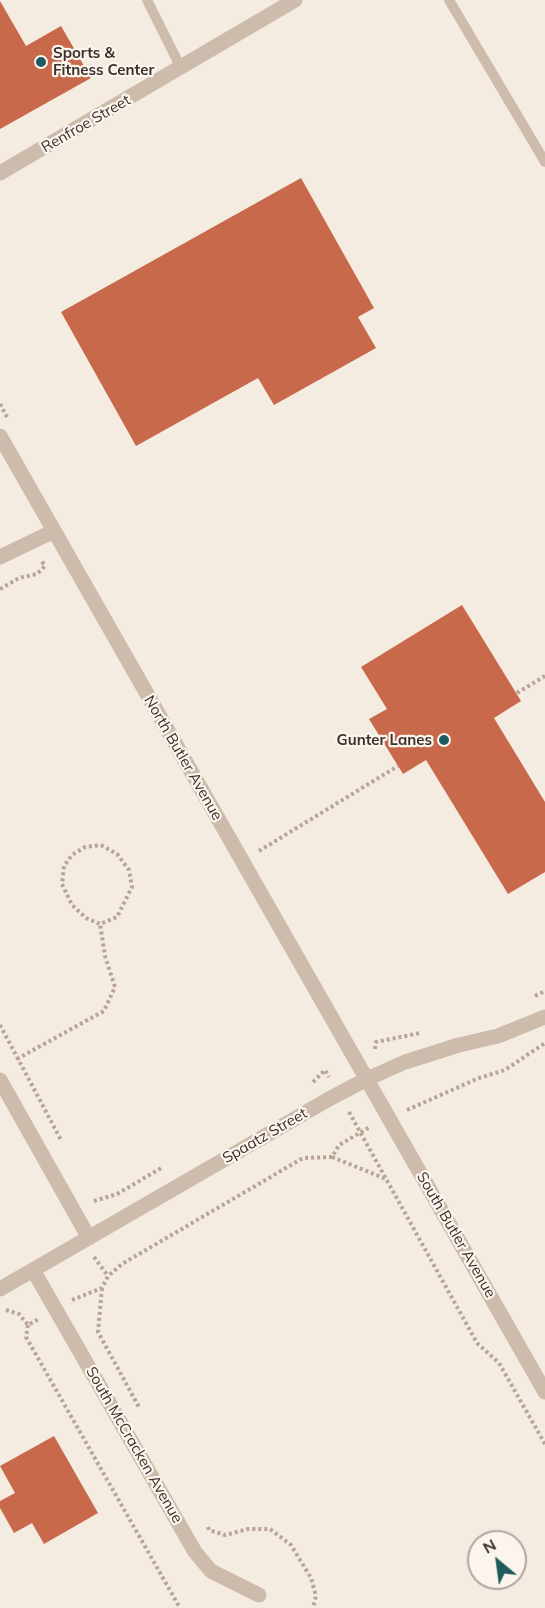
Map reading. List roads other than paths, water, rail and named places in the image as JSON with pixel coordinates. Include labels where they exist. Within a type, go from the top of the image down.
[{"type":"street","name":"Renfroe Street","points":[[0,173],[296,0]]},
{"type":"street","name":"North Butler Avenue","points":[[0,436],[367,1079]]},
{"type":"street","points":[[0,557],[54,531]]},
{"type":"street","name":"Spaatz Street","points":[[0,1289],[367,1079],[405,1062],[459,1045],[498,1036],[545,1017]]},
{"type":"street","name":"South Butler Avenue","points":[[367,1079],[545,1392]]},
{"type":"street","points":[[0,1080],[89,1238]]},
{"type":"street","name":"South McCracken Avenue","points":[[33,1270],[195,1552],[211,1570],[259,1595]]},
{"type":"lane","points":[[147,0],[181,68]]},
{"type":"lane","points":[[449,0],[545,162]]},
{"type":"place","name":"Sports & Fitness Center","points":[[41,62]]},
{"type":"place","name":"Gunter Lanes","points":[[444,740]]}]
